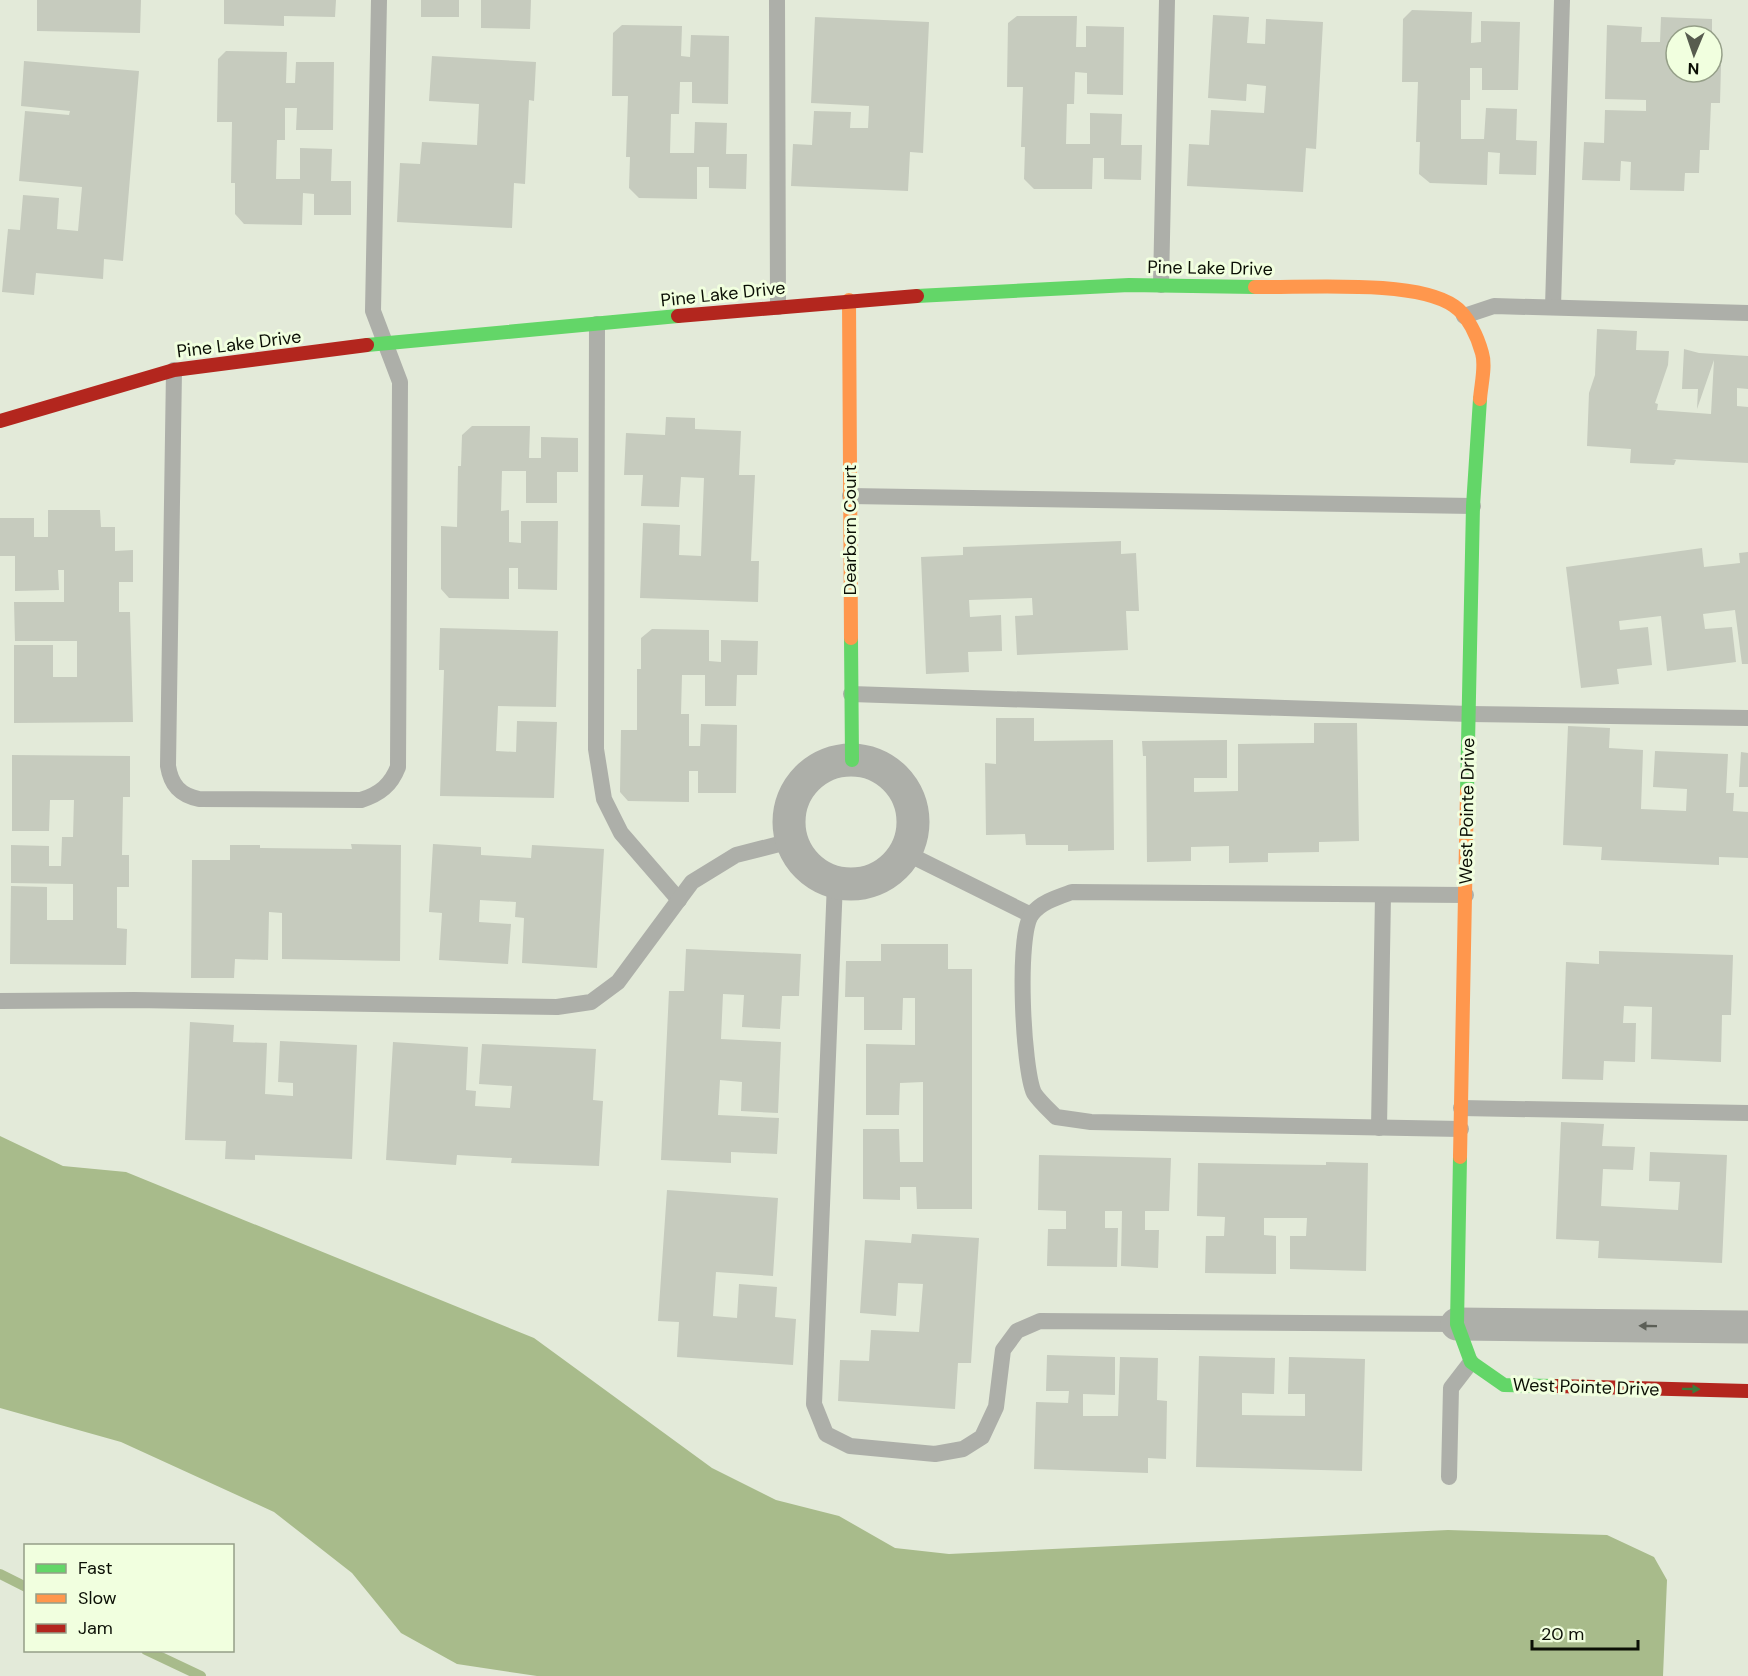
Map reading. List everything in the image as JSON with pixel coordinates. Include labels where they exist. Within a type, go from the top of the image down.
[{"type":"street","name":"Pine Lake Drive","points":[[0,421],[174,370],[386,343],[849,300],[1161,285],[1402,289],[1433,295],[1460,311]]},
{"type":"street","name":"Dearborn Court","points":[[849,300],[852,760]]},
{"type":"street","name":"West Pointe Drive","points":[[1460,311],[1483,355],[1473,506],[1457,1323],[1471,1362],[1504,1385],[1748,1391]]},
{"type":"street","points":[[852,760],[870,763],[887,771],[900,783],[910,800],[913,817],[912,836],[906,853],[880,878],[863,884],[844,885],[812,871],[799,858],[792,842],[789,822],[792,803],[801,786],[814,772],[832,763],[852,760]]},
{"type":"street","points":[[1457,1323],[1748,1328]]},
{"type":"lane","points":[[174,370],[170,776],[180,792],[199,799],[361,800],[385,789],[394,779],[398,767],[400,382],[373,311],[379,0]]},
{"type":"lane","points":[[777,0],[778,307]]},
{"type":"lane","points":[[1161,285],[1167,0]]},
{"type":"lane","points":[[1553,307],[1562,0]]},
{"type":"lane","points":[[1460,311],[1494,306],[1748,313]]},
{"type":"lane","points":[[597,324],[596,749],[604,800],[621,833],[680,900]]},
{"type":"lane","points":[[850,496],[1473,506]]},
{"type":"lane","points":[[851,694],[1469,714],[1748,718]]},
{"type":"lane","points":[[0,1001],[134,1000],[557,1007],[591,1002],[618,982],[693,882],[736,855],[792,842]]},
{"type":"lane","points":[[906,853],[1031,915]]},
{"type":"lane","points":[[835,882],[813,1404],[826,1434],[850,1446],[935,1454],[963,1449],[982,1437],[996,1407],[1004,1350],[1017,1331],[1040,1321],[1457,1323]]},
{"type":"lane","points":[[1461,1129],[1091,1122],[1056,1117],[1035,1094],[1027,1072],[1022,951],[1031,915],[1048,902],[1072,892],[1466,895]]},
{"type":"lane","points":[[1379,1128],[1383,895]]},
{"type":"lane","points":[[1461,1108],[1748,1113]]},
{"type":"lane","points":[[1449,1477],[1451,1388],[1471,1362]]},
{"type":"shaded area","points":[[0,1136],[63,1166],[126,1172],[534,1338],[712,1468],[776,1500],[839,1516],[895,1548],[949,1554],[1448,1530],[1607,1535],[1654,1557],[1667,1580],[1663,1676],[537,1676],[457,1664],[401,1633],[352,1573],[274,1512],[121,1442],[0,1408]]},
{"type":"building","points":[[37,0],[141,0],[140,33],[37,31]]},
{"type":"building","points":[[224,0],[336,0],[335,17],[284,16],[284,26],[224,24]]},
{"type":"building","points":[[421,0],[459,0],[459,17],[421,17]]},
{"type":"building","points":[[481,0],[531,0],[530,29],[481,28]]},
{"type":"building","points":[[1412,10],[1472,12],[1471,43],[1481,42],[1481,21],[1520,22],[1518,90],[1482,90],[1482,68],[1470,68],[1470,100],[1461,100],[1461,139],[1484,139],[1486,108],[1517,109],[1516,140],[1537,141],[1536,175],[1499,174],[1500,153],[1488,152],[1487,185],[1430,183],[1419,174],[1420,142],[1416,142],[1418,82],[1402,82],[1403,19]]},
{"type":"building","points":[[1213,15],[1249,17],[1247,43],[1265,44],[1266,19],[1323,22],[1316,149],[1306,148],[1303,192],[1187,186],[1189,144],[1209,145],[1211,110],[1264,113],[1266,86],[1247,84],[1246,101],[1208,98]]},
{"type":"building","points":[[1017,16],[1077,16],[1076,47],[1086,47],[1086,26],[1124,27],[1123,95],[1087,94],[1087,73],[1075,72],[1074,104],[1067,104],[1066,144],[1090,144],[1090,113],[1122,114],[1121,145],[1142,145],[1141,180],[1104,179],[1104,158],[1093,158],[1092,189],[1034,189],[1024,179],[1025,147],[1021,147],[1023,87],[1007,87],[1008,23]]},
{"type":"building","points":[[815,17],[929,22],[923,153],[910,152],[908,191],[791,186],[793,144],[812,145],[814,111],[851,112],[850,128],[868,128],[869,106],[811,103]]},
{"type":"building","points":[[1661,17],[1712,19],[1712,24],[1664,24],[1664,84],[1720,84],[1720,103],[1711,103],[1709,150],[1700,150],[1699,173],[1685,173],[1684,191],[1630,190],[1631,162],[1621,161],[1620,181],[1582,180],[1584,142],[1604,143],[1605,110],[1646,111],[1646,100],[1605,99],[1607,25],[1642,27],[1641,42],[1660,42]]},
{"type":"building","points":[[622,25],[682,26],[681,56],[690,57],[691,35],[729,36],[728,104],[692,103],[692,82],[680,82],[679,114],[671,114],[670,153],[694,153],[695,122],[727,123],[726,154],[747,154],[746,189],[709,188],[709,167],[697,167],[697,199],[639,198],[629,188],[630,157],[626,157],[628,96],[612,96],[613,33]]},
{"type":"building","points":[[226,51],[287,52],[286,83],[295,83],[296,62],[334,62],[333,130],[296,130],[297,108],[285,108],[285,140],[277,140],[276,179],[300,179],[300,148],[332,149],[331,181],[351,181],[351,215],[314,215],[314,194],[303,193],[302,225],[244,224],[235,214],[235,183],[231,183],[232,122],[217,122],[218,59]]},
{"type":"building","points":[[432,56],[536,62],[534,101],[529,100],[525,184],[514,183],[512,228],[397,222],[400,163],[420,164],[422,142],[477,145],[479,104],[429,101]]},
{"type":"building","points":[[24,61],[139,71],[123,261],[104,259],[103,279],[36,273],[34,295],[2,292],[8,229],[20,230],[23,195],[59,198],[57,229],[78,231],[82,187],[19,181],[25,111],[69,115],[70,111],[21,106]]},
{"type":"building","points":[[1597,329],[1637,331],[1636,350],[1669,351],[1668,365],[1655,403],[1658,404],[1657,410],[1711,414],[1714,360],[1697,409],[1698,389],[1682,389],[1684,349],[1699,353],[1748,356],[1748,389],[1737,388],[1737,406],[1748,407],[1748,463],[1672,459],[1676,460],[1674,465],[1630,463],[1631,449],[1587,446],[1589,393],[1595,375]]},
{"type":"building","points":[[666,417],[695,418],[695,429],[741,431],[739,475],[755,475],[751,561],[759,561],[758,602],[640,598],[643,523],[680,525],[679,555],[701,556],[704,478],[681,477],[679,507],[641,506],[643,475],[624,475],[626,433],[665,435]]},
{"type":"building","points":[[472,426],[530,426],[529,458],[541,458],[541,437],[578,438],[578,472],[557,472],[557,503],[526,503],[526,471],[502,471],[501,511],[509,510],[509,542],[521,543],[521,521],[558,521],[557,590],[518,589],[518,568],[509,568],[509,599],[449,598],[441,589],[441,526],[457,527],[458,466],[461,466],[462,435]]},
{"type":"building","points":[[48,510],[100,510],[101,527],[115,527],[115,551],[133,550],[133,582],[119,582],[119,612],[130,612],[133,722],[14,723],[14,645],[53,645],[53,677],[77,677],[77,641],[15,641],[14,602],[64,602],[64,570],[58,570],[59,590],[15,591],[15,556],[0,556],[0,518],[34,518],[34,537],[48,537]]},
{"type":"building","points":[[1121,541],[1121,554],[1136,553],[1139,611],[1126,611],[1128,650],[1017,655],[1015,616],[1033,615],[1032,598],[969,600],[970,617],[1001,615],[1002,651],[968,652],[969,672],[926,674],[921,557],[963,555],[963,547]]},
{"type":"building","points":[[1702,548],[1704,567],[1740,563],[1739,553],[1748,552],[1748,664],[1742,664],[1735,610],[1703,614],[1705,629],[1732,627],[1736,662],[1667,671],[1661,616],[1619,621],[1620,630],[1648,627],[1652,665],[1617,669],[1619,684],[1581,688],[1566,567]]},
{"type":"building","points":[[440,628],[558,631],[556,707],[498,706],[496,751],[516,752],[517,721],[557,722],[554,798],[440,796],[444,670],[439,670]]},
{"type":"building","points":[[652,629],[709,630],[709,661],[721,662],[721,640],[758,641],[757,675],[737,675],[736,706],[705,706],[705,675],[682,675],[681,714],[689,714],[689,746],[700,746],[701,724],[737,725],[736,793],[698,793],[698,771],[689,771],[689,802],[628,801],[620,792],[621,730],[637,730],[637,669],[641,669],[641,638]]},
{"type":"building","points":[[996,718],[1034,718],[1034,741],[1113,740],[1114,850],[1068,851],[1068,845],[1026,845],[1025,834],[986,835],[985,763],[996,764]]},
{"type":"building","points":[[1314,723],[1357,723],[1359,841],[1319,842],[1319,852],[1268,853],[1268,862],[1229,863],[1229,846],[1191,847],[1191,861],[1147,862],[1146,756],[1143,756],[1142,741],[1227,740],[1227,778],[1194,778],[1194,792],[1238,791],[1238,744],[1314,743]]},
{"type":"building","points":[[1568,726],[1610,728],[1609,748],[1643,750],[1641,809],[1686,811],[1687,789],[1653,787],[1655,751],[1728,754],[1726,793],[1734,793],[1733,811],[1748,812],[1748,858],[1719,857],[1719,865],[1601,860],[1602,847],[1563,845]]},
{"type":"building","points":[[1741,752],[1748,753],[1748,787],[1739,787]]},
{"type":"building","points":[[12,755],[130,756],[130,797],[123,797],[122,855],[129,855],[129,887],[117,887],[117,928],[127,929],[126,965],[10,964],[11,886],[47,887],[47,920],[73,920],[73,884],[11,883],[11,845],[49,846],[49,866],[61,866],[62,837],[73,837],[74,800],[50,800],[49,831],[12,831]]},
{"type":"building","points":[[351,844],[401,845],[400,961],[282,959],[282,913],[269,912],[268,960],[235,959],[234,978],[191,978],[192,860],[230,860],[230,845],[260,845],[260,848],[352,849]]},
{"type":"building","points":[[433,844],[481,847],[481,855],[531,858],[532,845],[604,849],[597,968],[522,963],[524,918],[515,917],[516,902],[480,900],[479,922],[511,924],[508,964],[439,960],[442,913],[429,912]]},
{"type":"building","points":[[881,944],[948,944],[948,969],[972,969],[972,1209],[917,1209],[916,1187],[900,1187],[900,1200],[863,1199],[863,1129],[899,1129],[900,1162],[923,1162],[923,1082],[900,1083],[899,1115],[866,1115],[866,1044],[915,1045],[915,998],[903,998],[902,1030],[864,1030],[864,997],[845,997],[846,961],[881,961]]},
{"type":"building","points":[[686,949],[801,954],[799,996],[782,996],[780,1029],[742,1027],[744,995],[723,994],[721,1039],[781,1042],[778,1113],[741,1111],[742,1082],[720,1080],[718,1115],[779,1118],[777,1154],[731,1152],[731,1163],[661,1160],[669,991],[684,991]]},
{"type":"building","points":[[1599,951],[1733,955],[1731,1015],[1722,1015],[1721,1062],[1651,1059],[1652,1007],[1624,1006],[1623,1023],[1636,1023],[1635,1062],[1604,1061],[1603,1080],[1562,1079],[1566,962],[1599,964]]},
{"type":"building","points":[[190,1022],[234,1025],[233,1042],[267,1043],[265,1094],[293,1096],[293,1083],[278,1082],[280,1041],[357,1045],[352,1159],[255,1155],[255,1160],[225,1159],[226,1141],[185,1140]]},
{"type":"building","points":[[393,1042],[468,1047],[466,1090],[476,1091],[475,1106],[510,1108],[512,1086],[479,1084],[482,1044],[596,1049],[593,1100],[603,1101],[599,1166],[511,1163],[512,1158],[457,1155],[456,1165],[386,1160]]},
{"type":"building","points":[[1561,1122],[1604,1124],[1602,1146],[1635,1147],[1633,1170],[1603,1169],[1601,1206],[1678,1210],[1680,1182],[1649,1181],[1650,1152],[1727,1155],[1722,1263],[1598,1258],[1599,1241],[1556,1239]]},
{"type":"building","points":[[1039,1155],[1171,1158],[1169,1211],[1145,1211],[1145,1230],[1159,1230],[1158,1268],[1121,1266],[1122,1211],[1105,1211],[1105,1228],[1118,1228],[1117,1267],[1047,1266],[1048,1229],[1066,1229],[1066,1211],[1038,1210]]},
{"type":"building","points":[[1326,1162],[1368,1163],[1366,1271],[1290,1269],[1290,1236],[1306,1236],[1307,1218],[1264,1218],[1264,1235],[1276,1236],[1276,1274],[1205,1273],[1206,1236],[1224,1236],[1225,1217],[1197,1216],[1198,1163],[1326,1165]]},
{"type":"building","points":[[667,1190],[778,1198],[773,1276],[716,1272],[713,1316],[737,1318],[739,1284],[777,1287],[775,1317],[796,1319],[793,1365],[677,1357],[679,1322],[658,1321]]},
{"type":"building","points":[[912,1234],[979,1238],[971,1363],[958,1363],[955,1409],[838,1401],[840,1360],[869,1361],[871,1330],[919,1332],[923,1284],[898,1283],[896,1316],[860,1313],[865,1240],[911,1243]]},
{"type":"building","points":[[1047,1355],[1115,1357],[1115,1395],[1083,1394],[1083,1416],[1118,1416],[1120,1357],[1158,1358],[1157,1400],[1167,1401],[1166,1459],[1148,1458],[1148,1473],[1034,1469],[1036,1402],[1068,1403],[1069,1391],[1046,1391]]},
{"type":"building","points":[[1199,1356],[1275,1358],[1274,1394],[1242,1393],[1242,1415],[1305,1416],[1305,1394],[1288,1394],[1289,1357],[1365,1359],[1362,1471],[1196,1467]]},
{"type":"waterway","points":[[0,1574],[24,1586]]},
{"type":"waterway","points":[[150,1652],[201,1676]]},
{"type":"traffic: fast","points":[[917,296],[1129,285],[1255,287]]},
{"type":"traffic: fast","points":[[367,345],[678,316]]},
{"type":"traffic: fast","points":[[1467,791],[1473,506],[1480,399]]},
{"type":"traffic: fast","points":[[851,638],[852,760]]},
{"type":"traffic: fast","points":[[1460,1157],[1457,1324],[1471,1362],[1504,1385],[1557,1386]]},
{"type":"traffic: slow","points":[[1255,287],[1388,288],[1437,297],[1459,310],[1475,334],[1483,358],[1480,399]]},
{"type":"traffic: slow","points":[[849,300],[851,638]]},
{"type":"traffic: slow","points":[[1460,1157],[1467,791]]},
{"type":"traffic: jam","points":[[678,316],[917,296]]},
{"type":"traffic: jam","points":[[0,421],[174,370],[367,345]]},
{"type":"traffic: jam","points":[[1557,1386],[1748,1391]]}]
